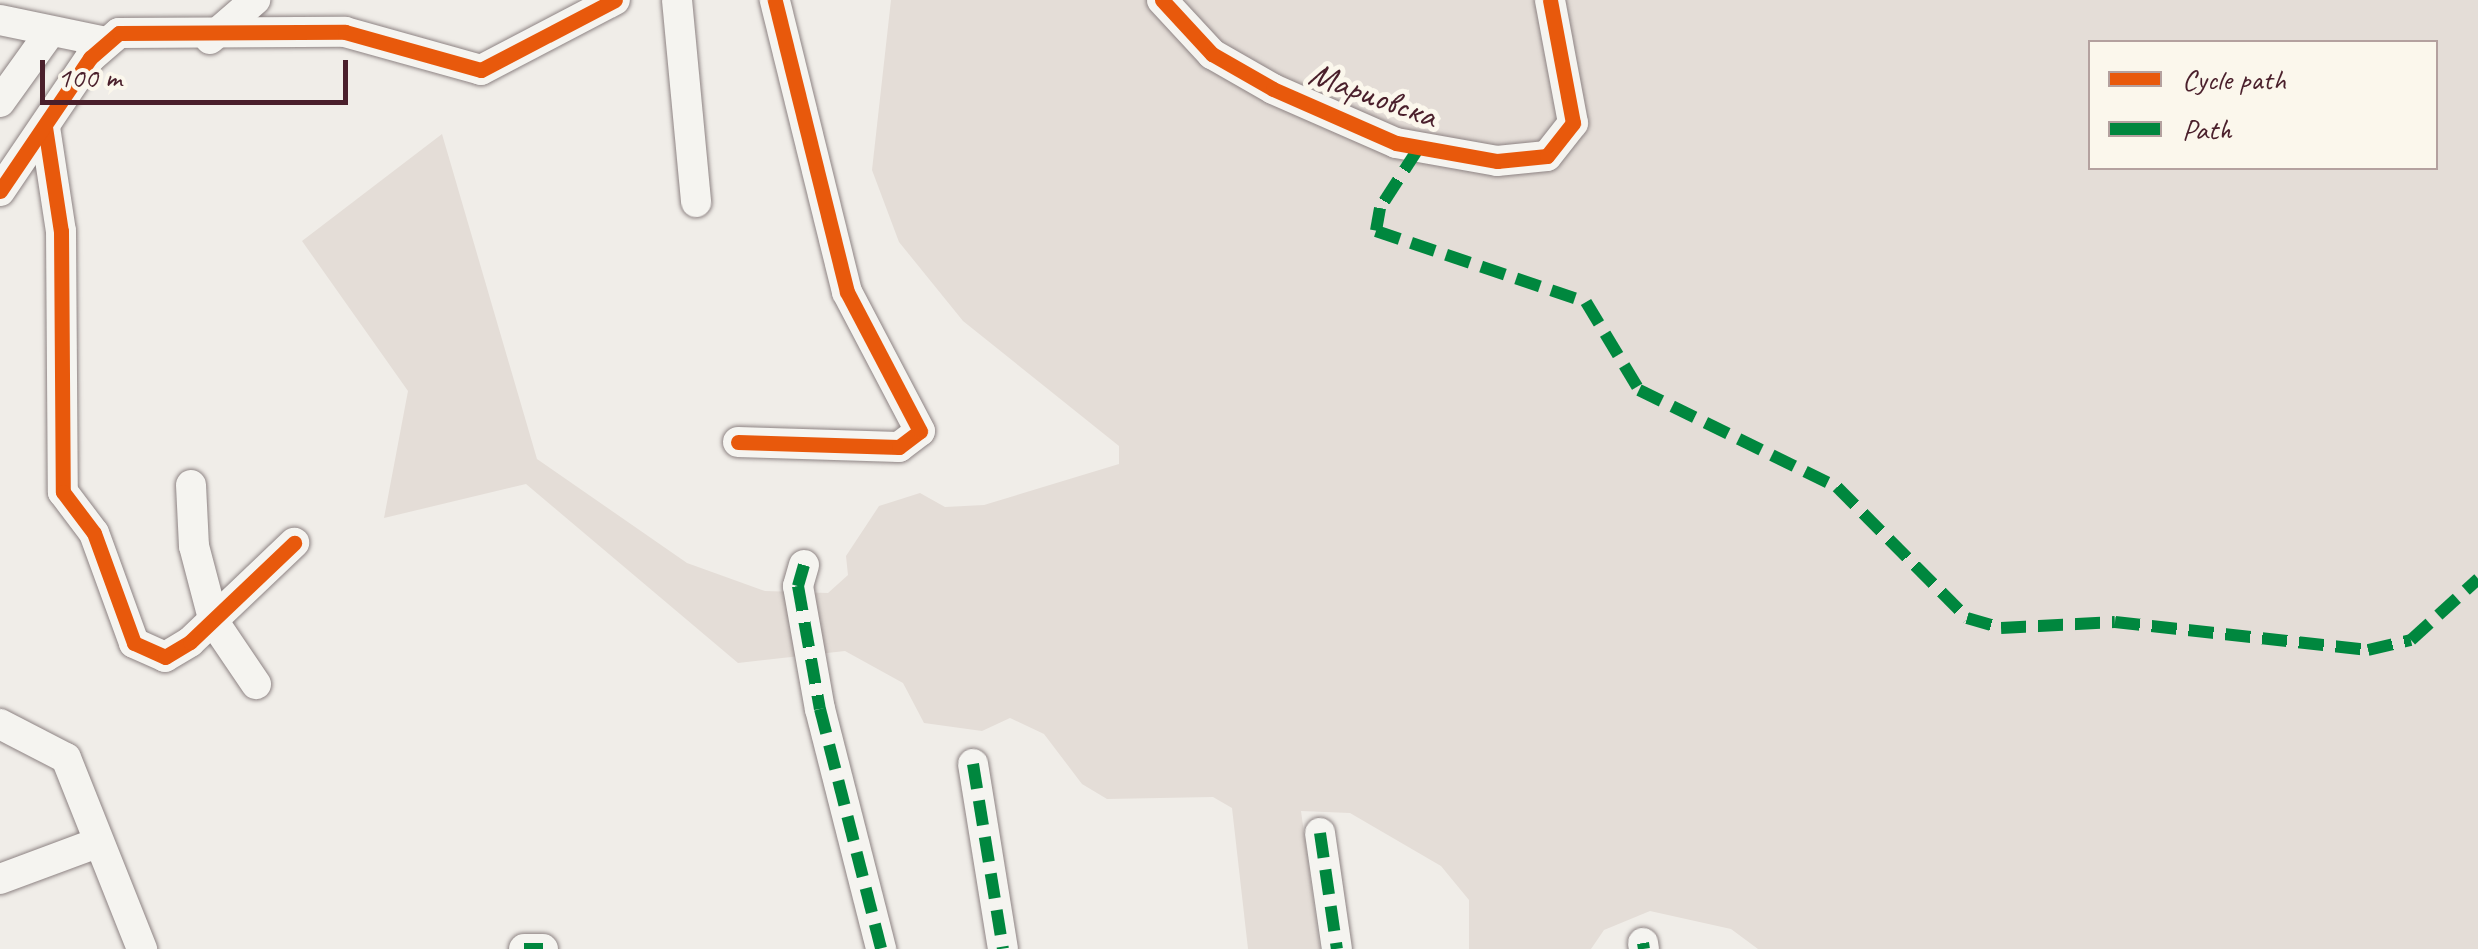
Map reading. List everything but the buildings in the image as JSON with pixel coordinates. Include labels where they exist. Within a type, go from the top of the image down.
[{"type":"street","points":[[210,39],[256,0]]},
{"type":"street","points":[[0,191],[106,42],[136,28],[210,39],[345,32],[456,69],[518,56],[615,0]]},
{"type":"street","points":[[678,0],[696,202]]},
{"type":"street","points":[[738,442],[900,447],[920,431],[846,292],[775,0]]},
{"type":"street","name":"Мариовска","points":[[1162,0],[1212,54],[1272,89],[1396,143],[1497,161],[1548,156],[1574,123],[1550,0]]},
{"type":"street","points":[[0,20],[106,42]]},
{"type":"street","points":[[0,102],[50,32]]},
{"type":"street","points":[[45,127],[61,232],[63,492],[94,533],[122,620],[144,654],[165,657],[214,622],[294,544]]},
{"type":"street","points":[[191,485],[194,546],[214,622],[256,684]]},
{"type":"street","points":[[804,565],[798,586],[820,709],[880,949]]},
{"type":"street","points":[[0,724],[66,758],[142,949]]},
{"type":"street","points":[[973,764],[1003,949]]},
{"type":"street","points":[[1320,834],[1337,949]]},
{"type":"street","points":[[0,880],[97,843]]},
{"type":"street","points":[[524,949],[544,949]]},
{"type":"shaded area","points":[[891,0],[2478,0],[2478,949],[1758,949],[1731,929],[1650,911],[1604,930],[1591,949],[1469,949],[1469,900],[1441,866],[1350,813],[1301,811],[1320,949],[1248,949],[1232,808],[1213,797],[1107,799],[1082,784],[1044,734],[1010,718],[982,731],[924,723],[903,683],[845,651],[738,663],[526,484],[384,518],[408,391],[302,241],[442,134],[537,459],[687,563],[765,591],[828,593],[848,575],[846,556],[879,506],[920,493],[945,507],[984,505],[1119,464],[1119,446],[963,321],[899,242],[872,170]]},
{"type":"marked path","points":[[1418,149],[1380,208],[1376,231],[1586,302],[1639,390],[1837,487],[1967,618],[2001,628],[2115,622],[2368,650],[2411,640],[2478,579]]},
{"type":"marked path","points":[[804,565],[798,586],[820,709],[881,949]]},
{"type":"marked path","points":[[973,764],[1003,949]]},
{"type":"marked path","points":[[1320,833],[1337,949]]},
{"type":"marked path","points":[[1643,943],[1644,949]]},
{"type":"marked path","points":[[524,949],[543,949]]},
{"type":"cycle path","points":[[0,191],[90,58],[119,33],[345,32],[481,70],[615,0]]},
{"type":"cycle path","points":[[738,442],[899,447],[920,431],[847,292],[775,0]]},
{"type":"cycle path","points":[[1162,0],[1212,54],[1273,89],[1396,143],[1497,161],[1547,156],[1573,123],[1550,0]]},
{"type":"cycle path","points":[[45,127],[61,231],[63,492],[94,533],[134,643],[165,657],[190,642],[294,543]]}]
